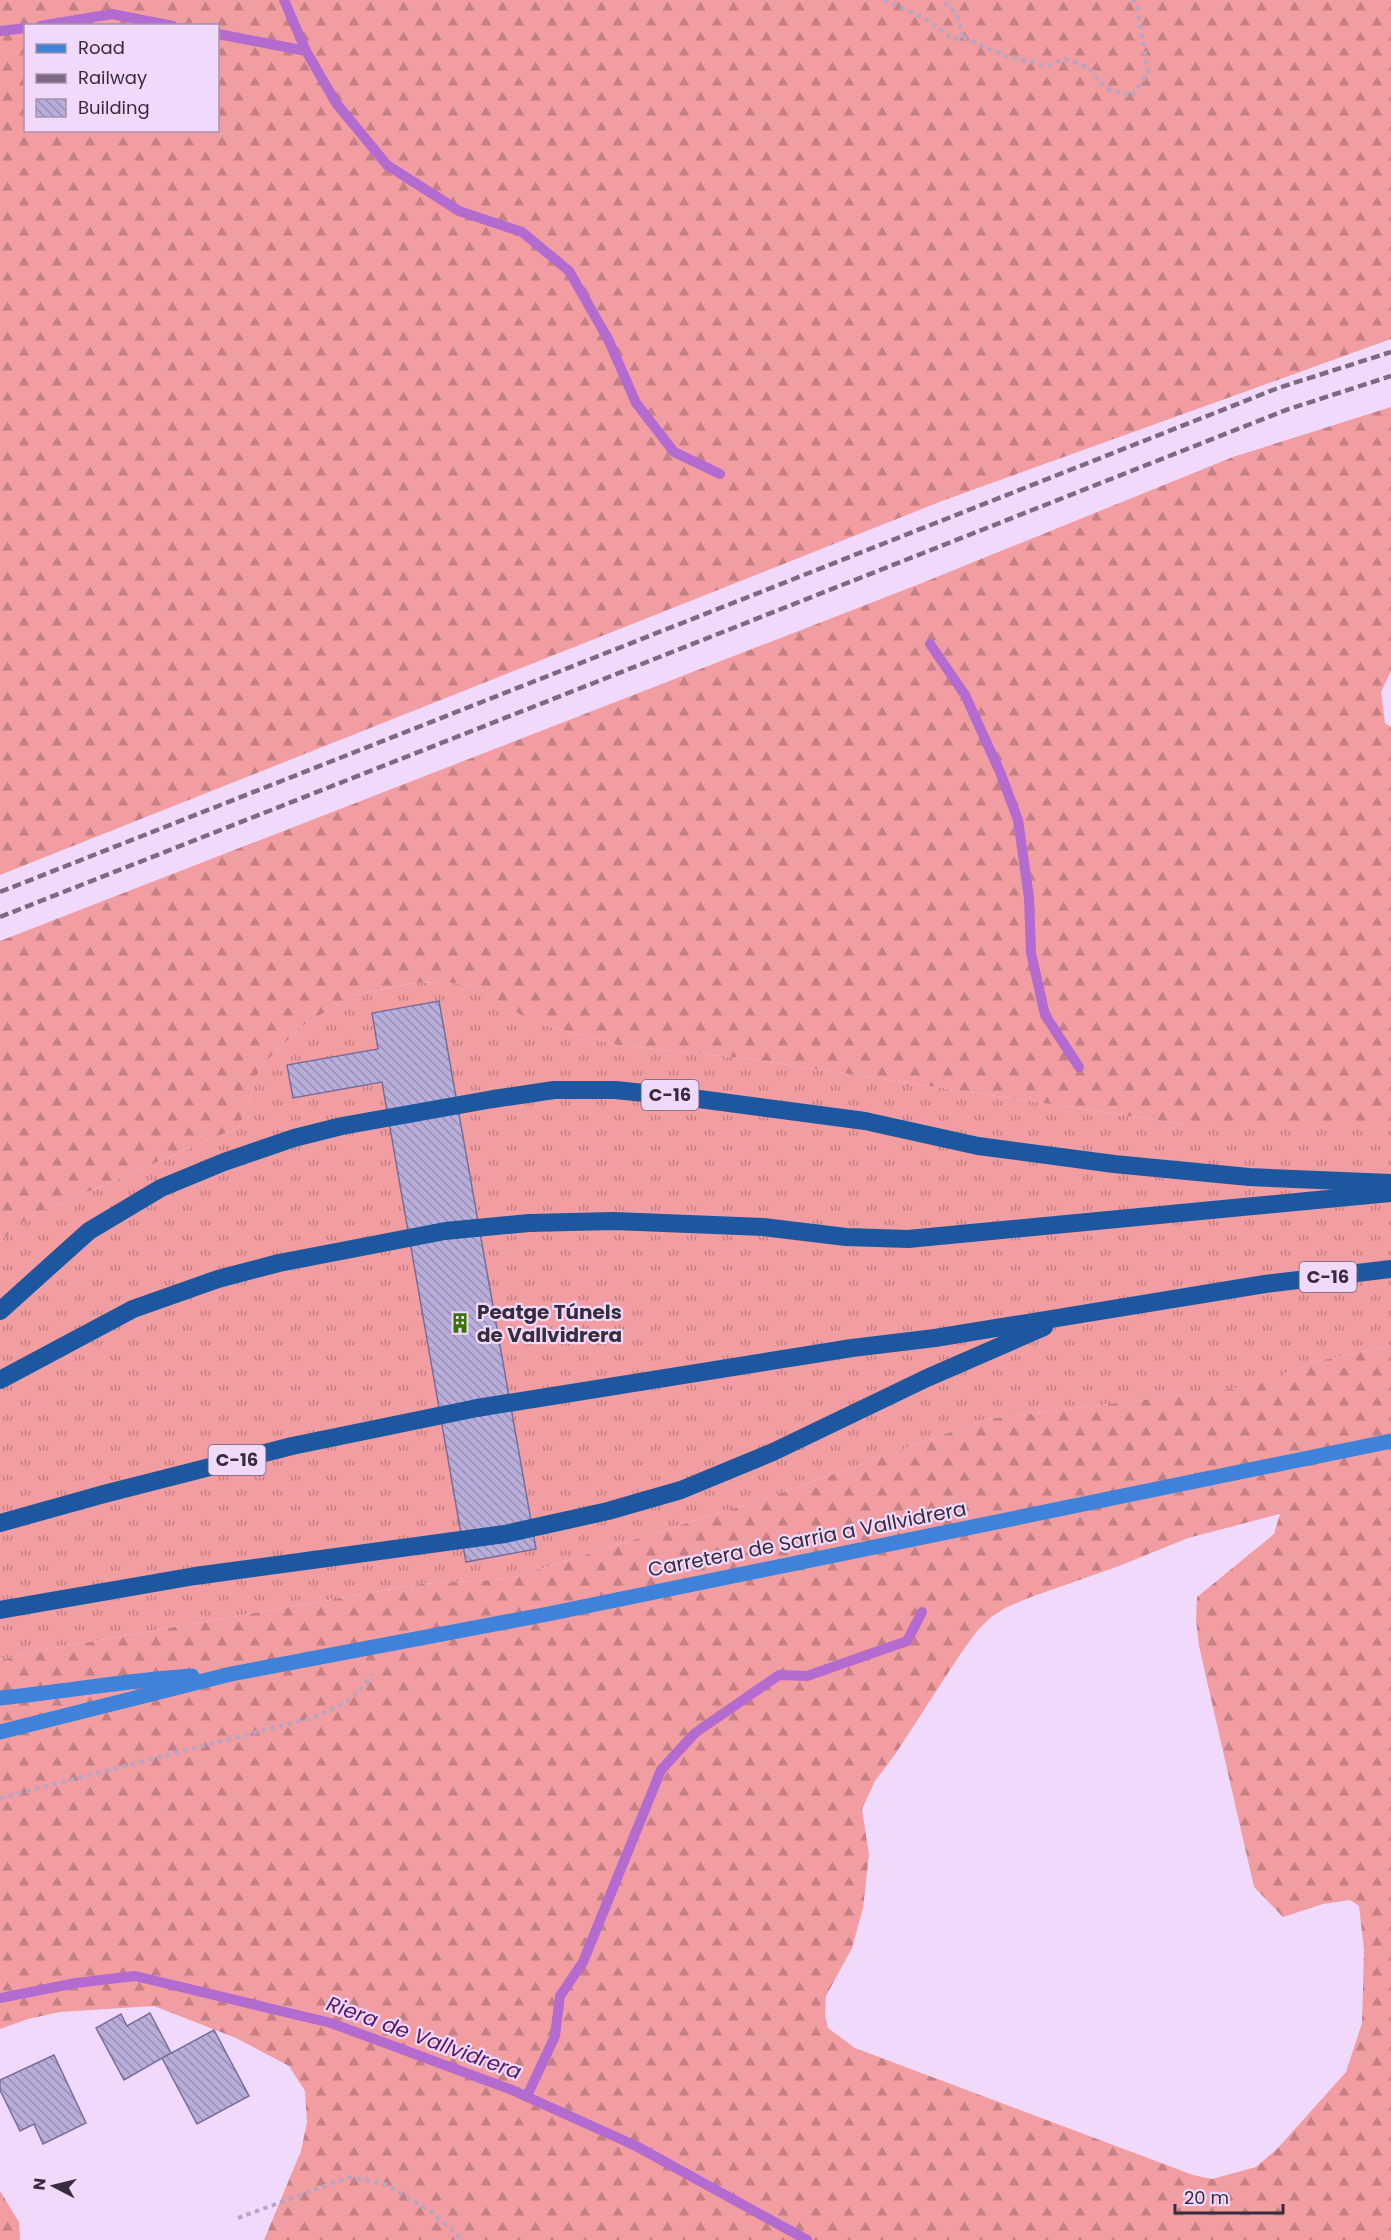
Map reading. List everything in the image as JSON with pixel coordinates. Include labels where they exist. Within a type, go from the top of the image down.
[{"type":"highway","name":"C-16","points":[[0,1311],[89,1231],[161,1188],[224,1162],[294,1138],[342,1126],[554,1090],[615,1090],[695,1098],[865,1121],[978,1146],[1114,1164],[1249,1177],[1391,1183]]},
{"type":"highway","points":[[0,1380],[133,1309],[218,1279],[279,1263],[445,1231],[529,1223],[625,1221],[764,1227],[846,1237],[908,1239],[1391,1193]]},
{"type":"highway","name":"C-16","points":[[0,1523],[292,1446],[466,1410],[1265,1284],[1391,1269]]},
{"type":"highway","name":"C-16","points":[[0,1610],[195,1576],[505,1534],[608,1511],[681,1490],[773,1452],[927,1378],[1072,1316]]},
{"type":"main road","name":"Carretera de Sarria a Vallvidrera","points":[[231,1674],[393,1644],[1391,1441]]},
{"type":"main road","points":[[0,1698],[55,1693],[148,1679],[231,1674]]},
{"type":"main road","points":[[0,1731],[231,1674]]},
{"type":"path","points":[[884,0],[926,19],[953,39],[963,38],[1005,56],[1047,66],[1065,59],[1089,68],[1106,89],[1132,96],[1148,73],[1137,7],[1133,0]]},
{"type":"path","points":[[944,0],[957,15],[963,38]]},
{"type":"path","points":[[0,1798],[311,1718],[343,1705],[362,1689],[393,1644]]},
{"type":"path","points":[[238,2218],[350,2177],[385,2184],[429,2211],[463,2240]]},
{"type":"green space","points":[[0,0],[1391,0],[1391,339],[942,501],[0,875]]},
{"type":"green space","points":[[1391,407],[1391,671],[1381,692],[1385,723],[1391,727],[1391,1124],[1184,1124],[742,1058],[618,1045],[554,1028],[525,1017],[474,986],[445,982],[413,983],[354,995],[302,1026],[260,1067],[239,1127],[27,1218],[0,1242],[0,941],[922,583],[1233,457]]},
{"type":"green space","points":[[445,982],[474,986],[526,1017],[554,1028],[618,1045],[742,1058],[1184,1124],[1391,1124],[1391,1346],[1313,1362],[1255,1386],[987,1419],[767,1498],[508,1579],[420,1584],[43,1650],[0,1660],[0,1242],[27,1218],[239,1127],[260,1067],[302,1026],[354,995],[414,983]]},
{"type":"green space","points":[[1391,1346],[1391,2240],[264,2240],[301,2151],[307,2122],[305,2091],[289,2066],[236,2038],[154,2006],[60,2012],[28,2019],[0,2029],[0,1660],[43,1650],[420,1584],[508,1579],[767,1498],[987,1419],[1254,1386],[1313,1362]],"holes":[[[1280,1514],[1274,1534],[1197,1597],[1196,1620],[1199,1646],[1254,1887],[1283,1917],[1323,1904],[1350,1900],[1359,1906],[1364,1950],[1362,2023],[1346,2072],[1277,2149],[1256,2167],[1212,2179],[1193,2175],[855,2048],[828,2028],[825,2014],[826,1996],[852,1948],[863,1908],[869,1855],[862,1809],[875,1781],[977,1631],[991,1617],[1007,1607],[1188,1538]]]},
{"type":"green space","points":[[0,2191],[19,2222],[20,2240],[0,2240]]},
{"type":"building","name":"Peatge Túnels de Vallvidrera","points":[[439,1001],[536,1549],[466,1562],[382,1082],[293,1098],[287,1065],[378,1049],[372,1013]]},
{"type":"building","points":[[150,2013],[171,2053],[124,2080],[96,2028],[121,2014],[127,2026]]},
{"type":"building","points":[[214,2030],[249,2096],[197,2124],[162,2058]]},
{"type":"building","points":[[54,2055],[86,2123],[43,2144],[34,2124],[20,2131],[0,2090],[0,2080]]},
{"type":"waterway","points":[[284,0],[306,51],[336,103],[387,165],[459,211],[522,232],[569,271],[608,339],[636,403],[674,452],[720,474]]},
{"type":"waterway","points":[[52,24],[112,14],[163,24]]},
{"type":"waterway","points":[[0,31],[24,28]]},
{"type":"waterway","points":[[219,34],[306,51]]},
{"type":"waterway","points":[[930,644],[965,695],[1000,772],[1018,820],[1029,898],[1031,953],[1045,1015],[1079,1067]]},
{"type":"waterway","points":[[527,2096],[555,2036],[560,1996],[583,1962],[661,1770],[695,1733],[779,1675],[807,1676],[907,1641],[922,1612]]},
{"type":"waterway","name":"Riera de Vallvidrera","points":[[0,1998],[76,1983],[135,1976],[331,2023],[512,2090],[636,2146],[807,2240]]},
{"type":"railway","points":[[0,892],[1278,388],[1391,352]]},
{"type":"railway","points":[[0,917],[1286,410],[1391,376]]},
{"type":"place","name":"Peatge Túnels de Vallvidrera","points":[[460,1323]]}]
